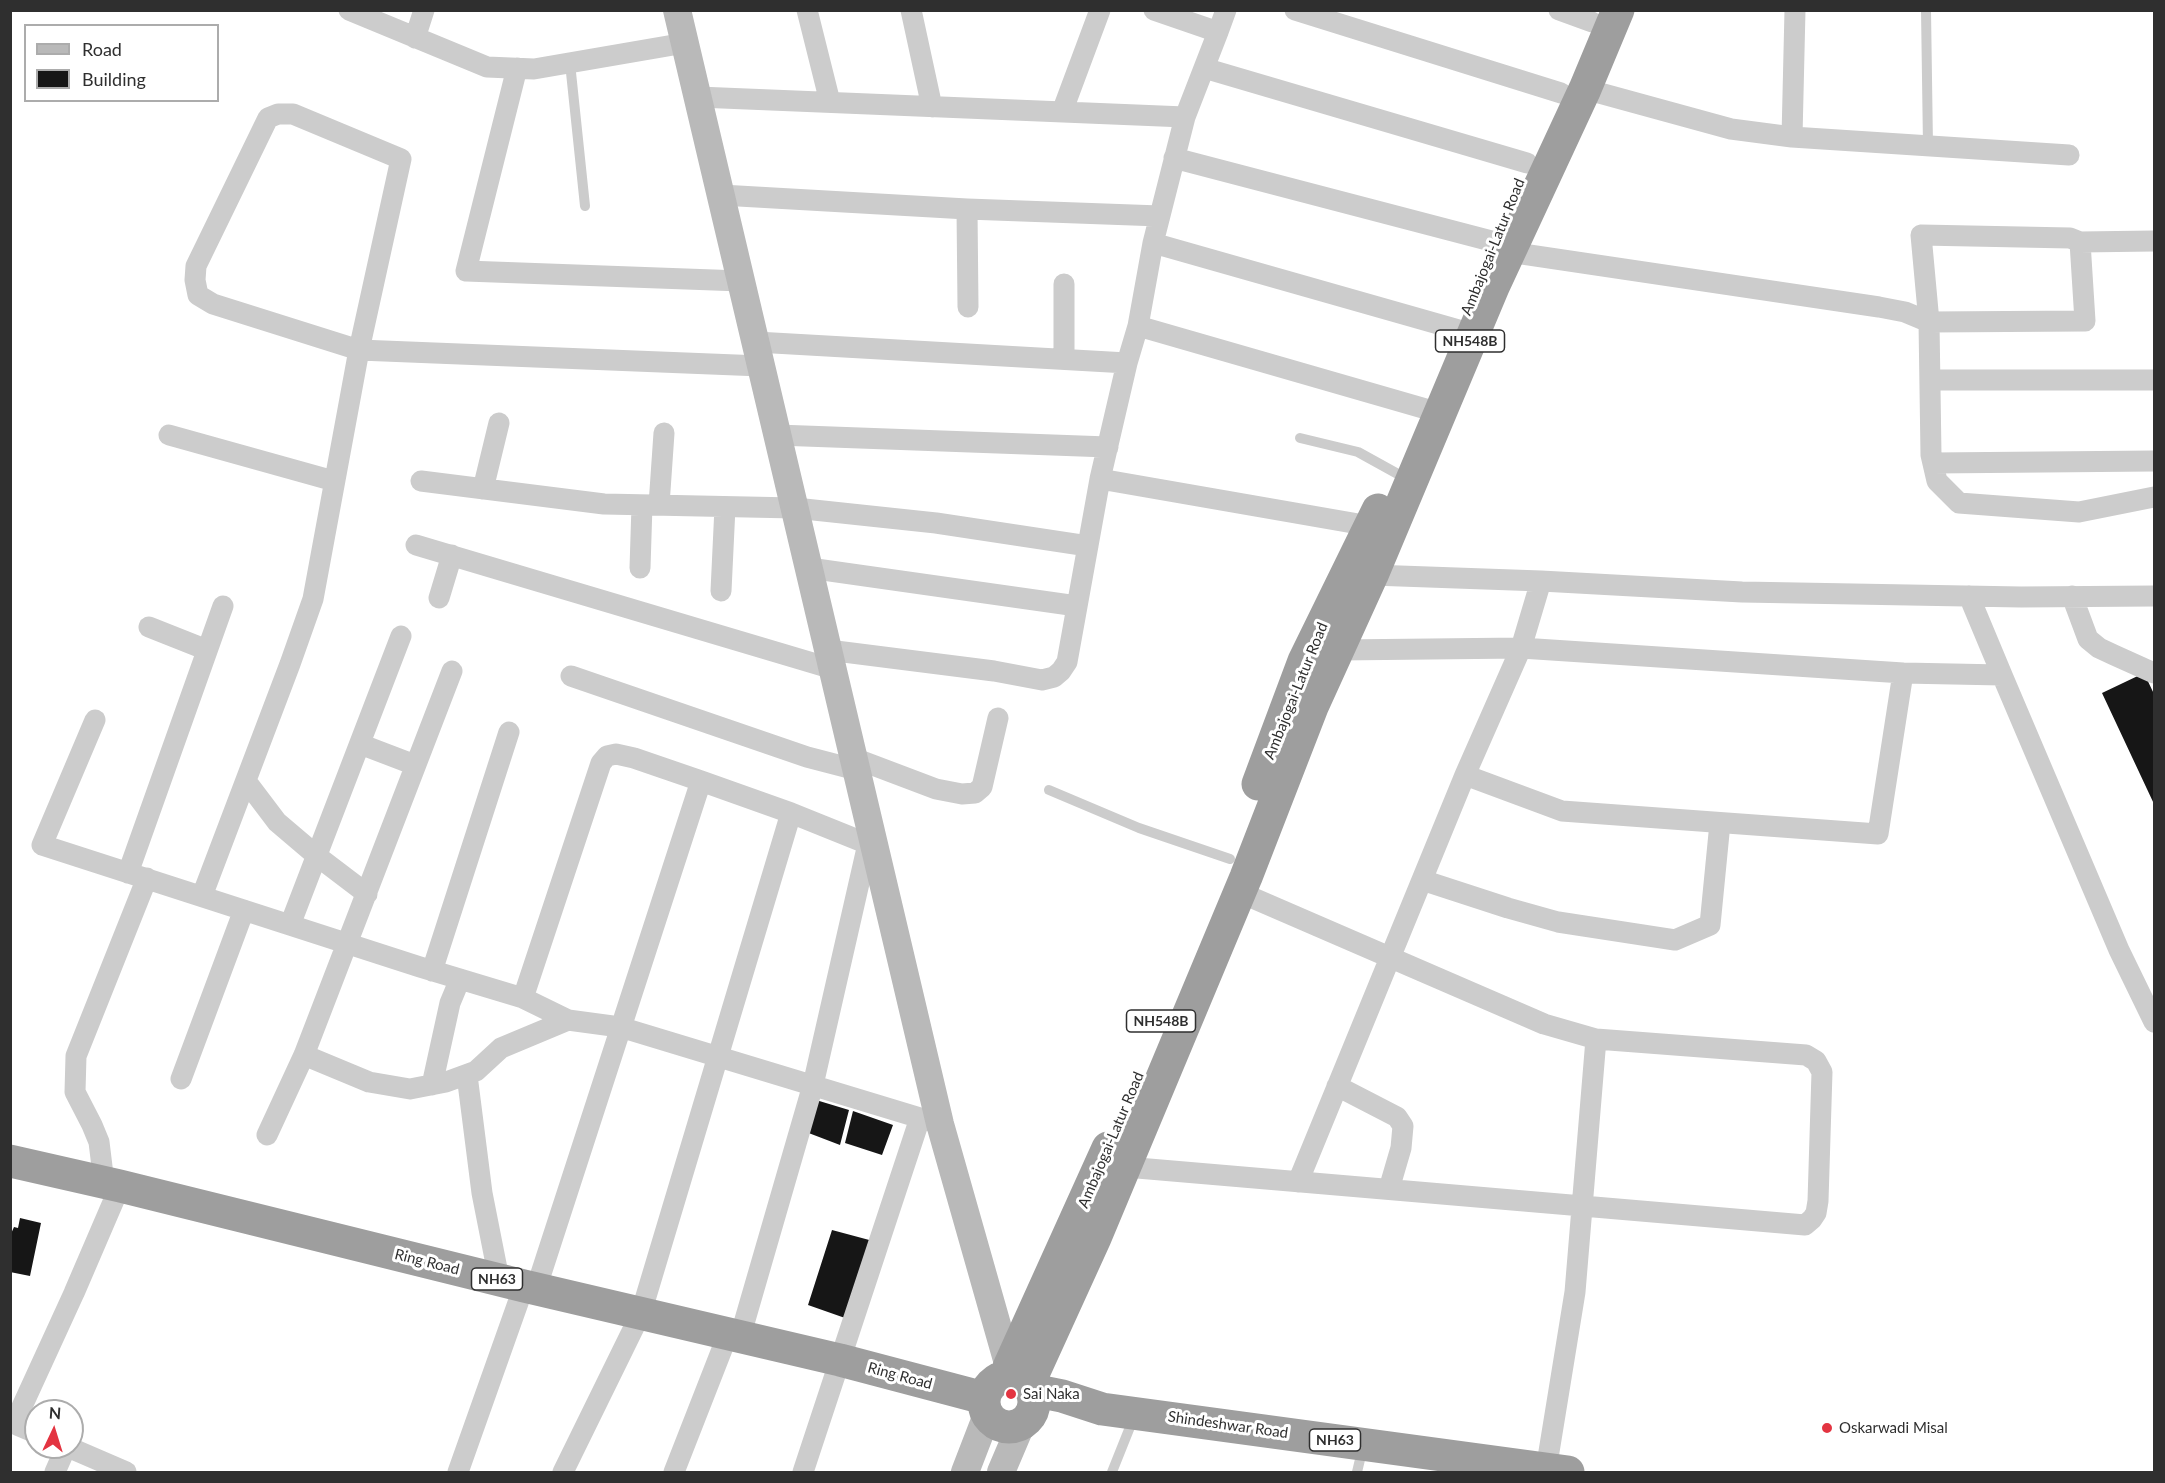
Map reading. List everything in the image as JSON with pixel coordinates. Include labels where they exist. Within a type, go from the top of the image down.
[{"type":"highway","name":"Ambajogai-Latur Road","points":[[1012,1397],[1113,1166],[1304,661],[1327,644],[1370,526],[1426,409],[1459,330],[1502,247],[1527,164],[1573,91],[1602,14]]},
{"type":"highway","name":"NH548B","points":[[1113,1166],[1239,892],[1312,707],[1327,644],[1372,575],[1502,247],[1573,91]]},
{"type":"highway","name":"Ring Road","points":[[10,1161],[520,1285],[840,1360],[1012,1397]]},
{"type":"highway","name":"Shindeshwar Road","points":[[1012,1397],[1081,1413],[1102,1409],[1136,1413],[1360,1458],[1560,1472]]},
{"type":"main road","points":[[677,10],[855,764],[930,1121],[1012,1397]]},
{"type":"main road","name":"Ambajogai-Latur Road","points":[[964,1473],[1012,1397]]},
{"type":"main road","name":"Ambajogai-Latur Road","points":[[1001,1473],[1012,1397]]},
{"type":"street","points":[[349,10],[487,68],[534,69],[685,43]]},
{"type":"street","points":[[415,38],[424,10]]},
{"type":"street","points":[[807,10],[830,102]]},
{"type":"street","points":[[911,10],[932,106]]},
{"type":"street","points":[[1062,112],[1100,10]]},
{"type":"street","points":[[1154,10],[1218,32]]},
{"type":"street","points":[[417,545],[831,660],[994,671],[1042,680],[1054,676],[1067,662],[1100,479],[1138,326],[1153,243],[1174,158],[1185,117],[1226,10]]},
{"type":"street","points":[[1295,10],[1573,91],[1731,129],[1792,137],[2069,155]]},
{"type":"street","points":[[1559,10],[1602,14]]},
{"type":"street","points":[[1792,137],[1795,10]]},
{"type":"street","points":[[517,68],[466,272],[741,280]]},
{"type":"street","points":[[1204,68],[1527,164]]},
{"type":"street","points":[[698,97],[1185,117]]},
{"type":"street","points":[[202,896],[313,599],[359,350],[401,159],[293,114],[278,114],[268,118],[196,266],[195,280],[198,295],[213,304],[359,350],[1064,359],[1127,363]]},
{"type":"street","points":[[1174,158],[1502,247],[1879,307],[1905,312],[1929,322],[2085,321],[2080,242]]},
{"type":"street","points":[[721,195],[967,209],[1160,216]]},
{"type":"street","points":[[967,209],[968,307]]},
{"type":"street","points":[[2154,241],[2080,242],[2070,238],[1921,236],[1929,322],[1933,463],[1937,481],[1959,503],[2079,512],[2154,497]]},
{"type":"street","points":[[1153,243],[1459,330]]},
{"type":"street","points":[[1064,284],[1064,359]]},
{"type":"street","points":[[1138,326],[1426,409]]},
{"type":"street","points":[[1930,380],[2154,380]]},
{"type":"street","points":[[483,489],[499,423]]},
{"type":"street","points":[[640,568],[664,433]]},
{"type":"street","points":[[169,435],[334,481]]},
{"type":"street","points":[[777,435],[1108,447]]},
{"type":"street","points":[[1933,463],[2154,461]]},
{"type":"street","points":[[1100,479],[1370,526]]},
{"type":"street","points":[[421,481],[604,504],[795,508],[936,523],[1088,546]]},
{"type":"street","points":[[721,591],[724,507]]},
{"type":"street","points":[[439,598],[452,555]]},
{"type":"street","points":[[809,568],[1077,606]]},
{"type":"street","points":[[1372,575],[1541,580],[1742,591],[1969,596],[2154,596]]},
{"type":"street","points":[[1298,1182],[1390,956],[1521,648],[1541,580]]},
{"type":"street","points":[[1969,596],[2119,950],[2154,1022]]},
{"type":"street","points":[[2072,597],[2088,639],[2114,656],[2154,673]]},
{"type":"street","points":[[12,1423],[74,1293],[112,1184],[99,1142],[75,1092],[76,1056],[137,876],[207,650],[223,606]]},
{"type":"street","points":[[149,627],[207,650]]},
{"type":"street","points":[[290,925],[401,636]]},
{"type":"street","points":[[1327,644],[1521,648],[1903,673],[2002,675]]},
{"type":"street","points":[[267,1135],[304,1055],[452,671]]},
{"type":"street","points":[[1466,775],[1562,811],[1878,834],[1903,673]]},
{"type":"street","points":[[571,676],[807,757],[855,764],[936,789],[962,794],[975,793],[982,787],[998,718]]},
{"type":"street","points":[[95,720],[42,844],[432,971],[523,998],[568,1020],[620,1027],[930,1121],[840,1360],[803,1473]]},
{"type":"street","points":[[432,971],[509,732]]},
{"type":"street","points":[[360,744],[415,765]]},
{"type":"street","points":[[523,998],[600,763],[607,756],[616,754],[870,838],[813,1085],[734,1335],[674,1473]]},
{"type":"street","points":[[246,781],[277,822],[367,894]]},
{"type":"street","points":[[458,1473],[520,1285],[620,1027],[701,781]]},
{"type":"street","points":[[563,1473],[641,1313],[791,813]]},
{"type":"street","points":[[1422,880],[1558,922],[1675,940],[1710,925],[1720,823]]},
{"type":"street","points":[[1113,1166],[1805,1225],[1816,1213],[1822,1072],[1816,1061],[1806,1055],[1596,1039],[1544,1024],[1239,892]]},
{"type":"street","points":[[181,1079],[244,910]]},
{"type":"street","points":[[432,1085],[450,1003],[460,979]]},
{"type":"street","points":[[304,1055],[369,1082],[410,1089],[467,1075],[476,1071],[501,1048],[568,1020]]},
{"type":"street","points":[[1560,1472],[1596,1039]]},
{"type":"street","points":[[467,1075],[482,1193],[520,1285]]},
{"type":"street","points":[[1337,1086],[1397,1118],[1404,1126],[1401,1148],[1389,1189]]},
{"type":"street","points":[[84,1454],[126,1473]]},
{"type":"street","points":[[55,1473],[61,1459]]},
{"type":"lane","points":[[1926,10],[1928,146]]},
{"type":"lane","points":[[570,63],[585,206]]},
{"type":"lane","points":[[1300,438],[1358,452],[1396,473]]},
{"type":"lane","points":[[1050,790],[1139,828],[1230,859]]},
{"type":"lane","points":[[1112,1473],[1136,1413]]},
{"type":"building","points":[[2144,673],[2154,694],[2154,804],[2102,693]]},
{"type":"building","points":[[816,1100],[849,1110],[840,1145],[806,1132]]},
{"type":"building","points":[[853,1111],[893,1125],[882,1155],[845,1143]]},
{"type":"building","points":[[20,1218],[41,1223],[30,1276],[10,1272],[10,1236],[14,1227],[18,1228]]},
{"type":"building","points":[[832,1230],[873,1241],[845,1318],[808,1305]]},
{"type":"place","name":"Sai Naka","points":[[1011,1394]]},
{"type":"place","name":"Oskarwadi Misal","points":[[1827,1428]]}]
